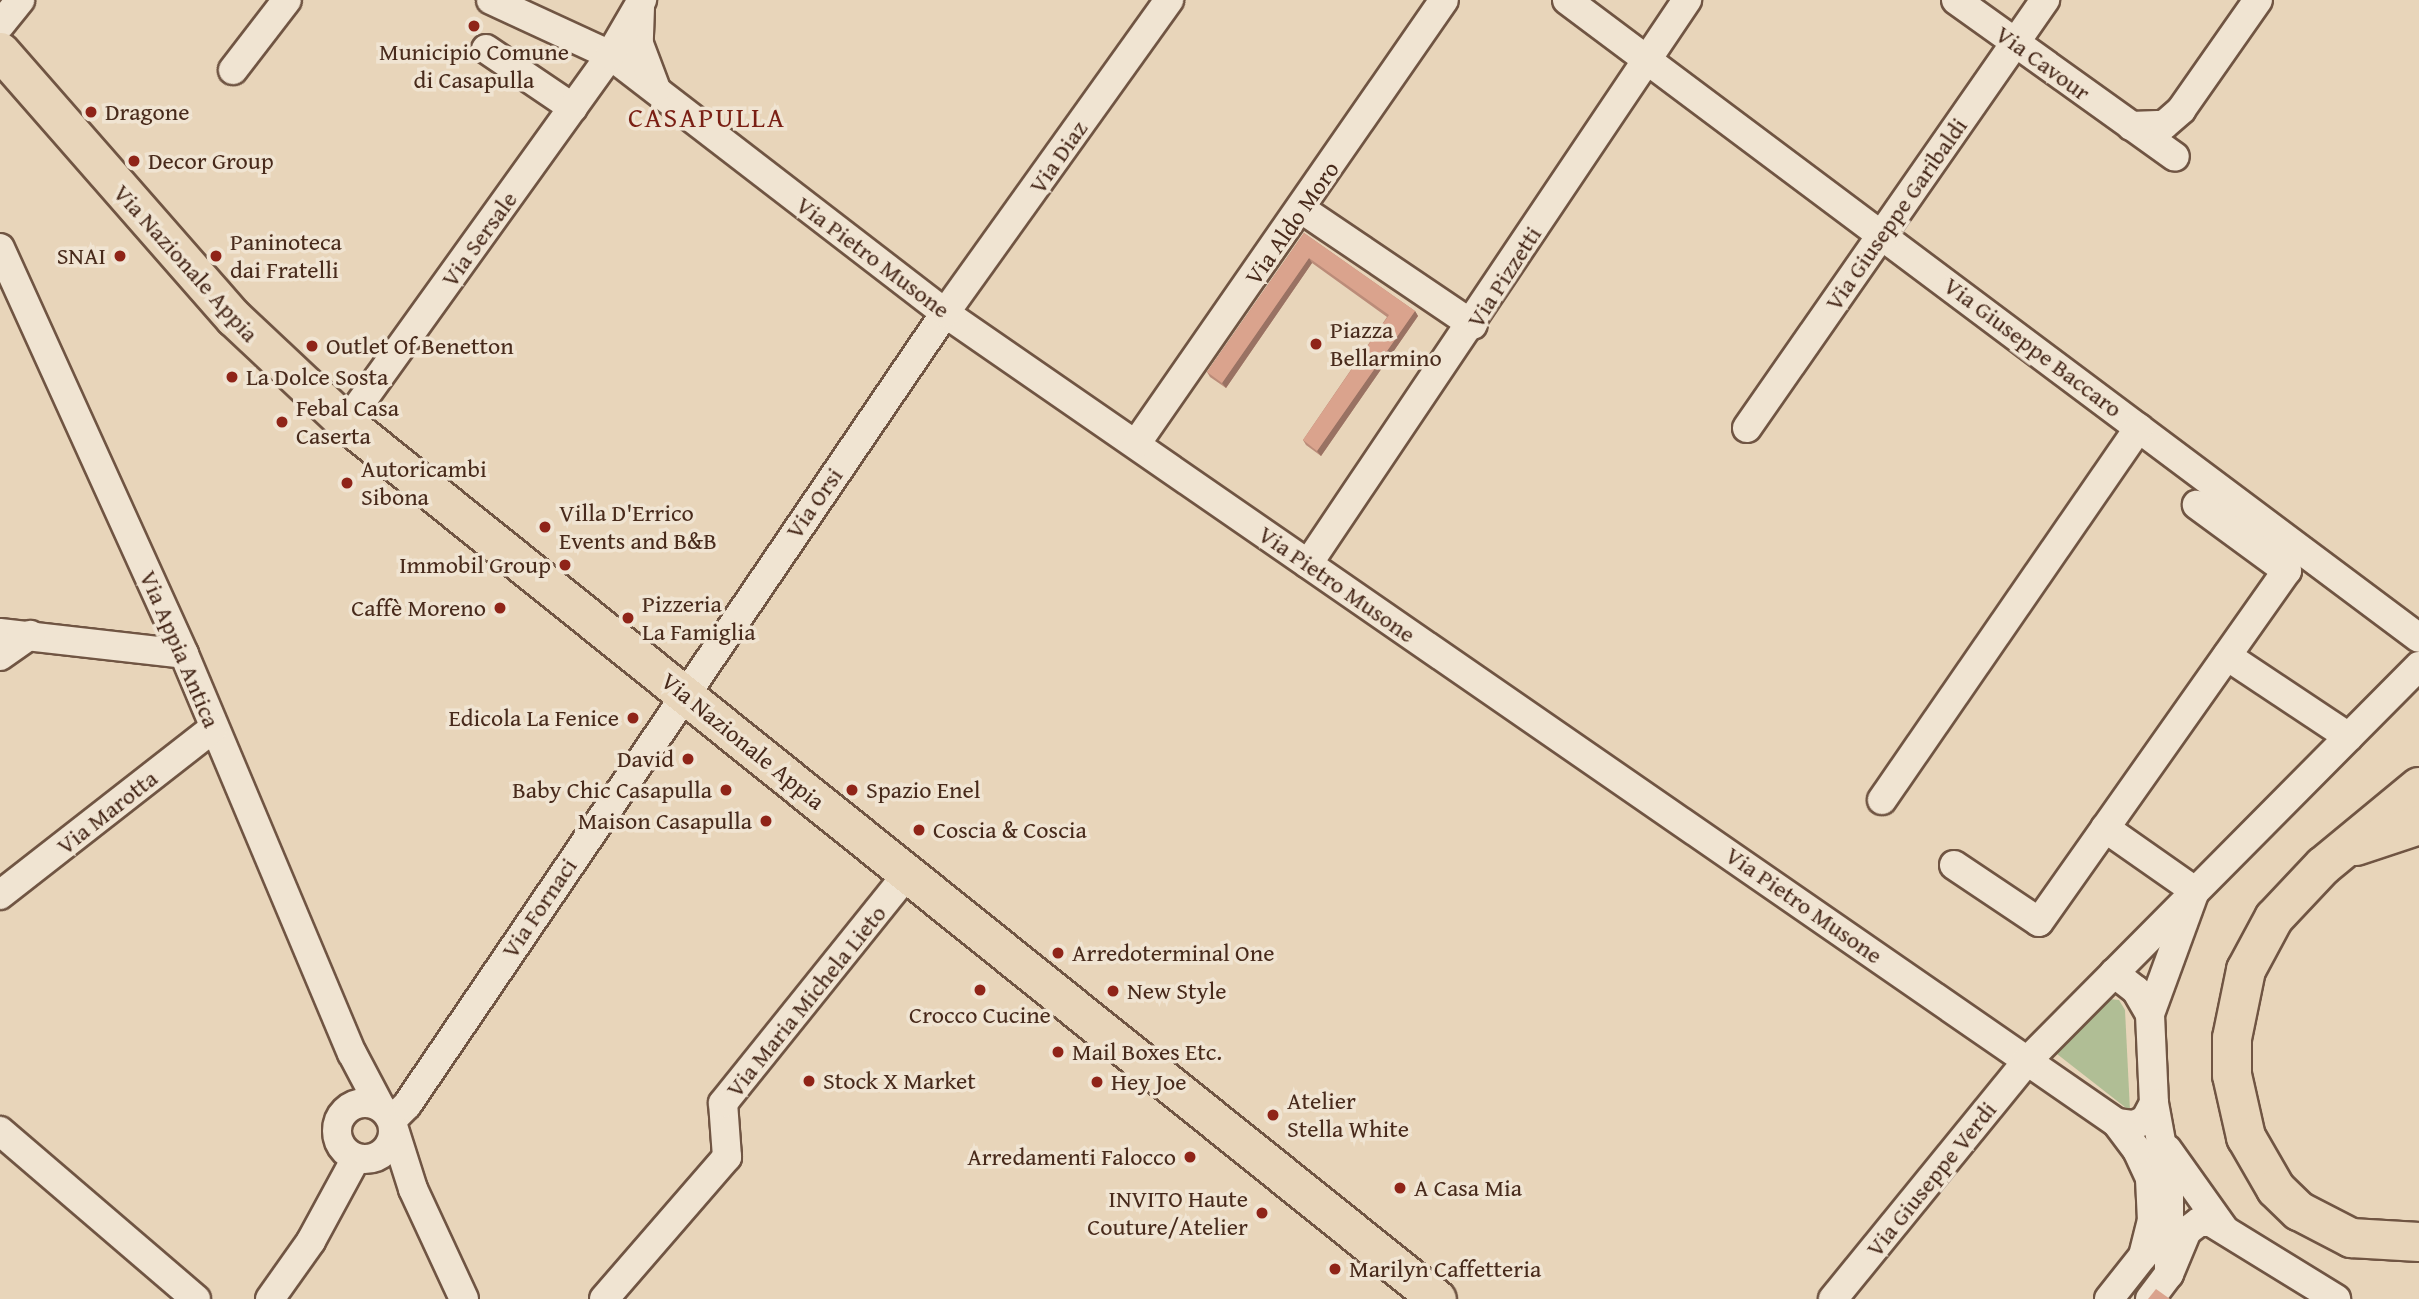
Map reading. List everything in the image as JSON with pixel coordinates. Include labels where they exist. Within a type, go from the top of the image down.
[{"type":"highway","points":[[2419,787],[2301,887],[2274,918],[2246,970],[2232,1038],[2238,1111],[2258,1162],[2299,1211],[2351,1238],[2419,1242]]},
{"type":"highway","points":[[2344,850],[2419,825]]},
{"type":"main road","name":"Via Nazionale Appia","points":[[0,51],[216,300],[346,422],[1437,1299]]},
{"type":"street","points":[[0,25],[20,0]]},
{"type":"street","points":[[233,70],[287,0]]},
{"type":"street","name":"Via Pietro Musone","points":[[491,0],[610,55],[945,313],[2117,1123],[2137,1150],[2150,1178],[2169,1234]]},
{"type":"street","name":"Via Diaz","points":[[945,313],[1169,0]]},
{"type":"street","name":"Via Aldo Moro","points":[[1136,444],[1303,210],[1444,0]]},
{"type":"street","name":"Via Giuseppe Baccaro","points":[[1567,0],[1647,55],[2419,638]]},
{"type":"street","name":"Via Pizzetti","points":[[1308,564],[1473,325],[1647,55],[1687,0]]},
{"type":"street","name":"Via Cavour","points":[[1956,0],[2175,158]]},
{"type":"street","name":"Via Giuseppe Garibaldi","points":[[1748,428],[2045,0]]},
{"type":"street","points":[[2131,126],[2164,125],[2181,110],[2258,0]]},
{"type":"street","points":[[641,2],[639,44],[657,92]]},
{"type":"street","name":"Via Sersale","points":[[346,422],[610,55],[641,2]]},
{"type":"street","points":[[486,49],[577,101]]},
{"type":"street","name":"Via Pietro Musone","points":[[577,101],[613,83],[657,92]]},
{"type":"street","points":[[1303,210],[1473,325]]},
{"type":"street","name":"Via Appia Antica","points":[[0,248],[184,654],[214,728],[291,899],[352,1053],[376,1129],[413,1188],[464,1299]]},
{"type":"street","name":"Via Orsi","points":[[684,693],[945,313]]},
{"type":"street","points":[[1882,800],[2138,428]]},
{"type":"street","points":[[1954,865],[2039,922],[2287,570],[2197,505]]},
{"type":"street","points":[[0,633],[184,654]]},
{"type":"street","points":[[0,656],[30,635]]},
{"type":"street","points":[[2227,656],[2349,737]]},
{"type":"street","points":[[2028,1060],[2419,666]]},
{"type":"street","name":"Via Fornaci","points":[[270,1299],[311,1241],[376,1129],[407,1105],[684,693]]},
{"type":"street","name":"Via Marotta","points":[[0,895],[214,728]]},
{"type":"street","points":[[2105,828],[2195,891]]},
{"type":"street","name":"Via Maria Michela Lieto","points":[[604,1299],[727,1157],[723,1103],[908,873]]},
{"type":"street","points":[[2150,1299],[2169,1274],[2169,1234],[2164,1143],[2154,1103],[2150,1014],[2195,891]]},
{"type":"street","points":[[2114,973],[2136,990],[2150,1014]]},
{"type":"street","name":"Via Giuseppe Verdi","points":[[1833,1299],[2028,1060]]},
{"type":"street","points":[[2117,1123],[2134,1125],[2145,1120],[2154,1103]]},
{"type":"street","points":[[0,1131],[196,1299]]},
{"type":"street","points":[[2164,1143],[2224,1229]]},
{"type":"street","points":[[2109,1299],[2143,1256],[2169,1234],[2199,1222],[2224,1229],[2336,1299]]},
{"type":"green space","points":[[2110,999],[2119,1000],[2125,1010],[2130,1111],[2057,1054]]},
{"type":"building","points":[[1304,233],[1415,311],[1317,451],[1303,440],[1389,315],[1309,258],[1222,383],[1207,372]]},
{"type":"building","points":[[2156,1289],[2170,1299],[2148,1299]]},
{"type":"place","name":"Municipio Comune di Casapulla","points":[[474,26]]},
{"type":"place","name":"Dragone","points":[[91,112]]},
{"type":"place","name":"Decor Group","points":[[134,161]]},
{"type":"place","name":"SNAI","points":[[120,256]]},
{"type":"place","name":"Paninoteca dai Fratelli","points":[[216,256]]},
{"type":"place","name":"Piazza Bellarmino","points":[[1316,344]]},
{"type":"place","name":"Outlet Of Benetton","points":[[312,346]]},
{"type":"place","name":"La Dolce Sosta","points":[[232,377]]},
{"type":"place","name":"Febal Casa Caserta","points":[[282,422]]},
{"type":"place","name":"Autoricambi Sibona","points":[[347,483]]},
{"type":"place","name":"Villa D'Errico Events and B&B","points":[[545,527]]},
{"type":"place","name":"Immobil Group","points":[[565,565]]},
{"type":"place","name":"Caffè Moreno","points":[[500,608]]},
{"type":"place","name":"Pizzeria La Famiglia","points":[[628,618]]},
{"type":"place","name":"Edicola La Fenice","points":[[633,718]]},
{"type":"place","name":"David","points":[[688,759]]},
{"type":"place","name":"Baby Chic Casapulla","points":[[726,790]]},
{"type":"place","name":"Spazio Enel","points":[[852,790]]},
{"type":"place","name":"Maison Casapulla","points":[[766,821]]},
{"type":"place","name":"Coscia & Coscia","points":[[919,830]]},
{"type":"place","name":"Arredoterminal One","points":[[1058,953]]},
{"type":"place","name":"Crocco Cucine","points":[[980,990]]},
{"type":"place","name":"New Style","points":[[1113,991]]},
{"type":"place","name":"Mail Boxes Etc.","points":[[1058,1052]]},
{"type":"place","name":"Stock X Market","points":[[809,1081]]},
{"type":"place","name":"Hey Joe","points":[[1097,1082]]},
{"type":"place","name":"Atelier Stella White","points":[[1273,1115]]},
{"type":"place","name":"Arredamenti Falocco","points":[[1190,1157]]},
{"type":"place","name":"A Casa Mia","points":[[1400,1188]]},
{"type":"place","name":"INVITO Haute Couture/Atelier","points":[[1262,1213]]},
{"type":"place","name":"Marilyn Caffetteria","points":[[1335,1269]]},
{"type":"district","name":"CASAPULLA","points":[[707,117]]}]
